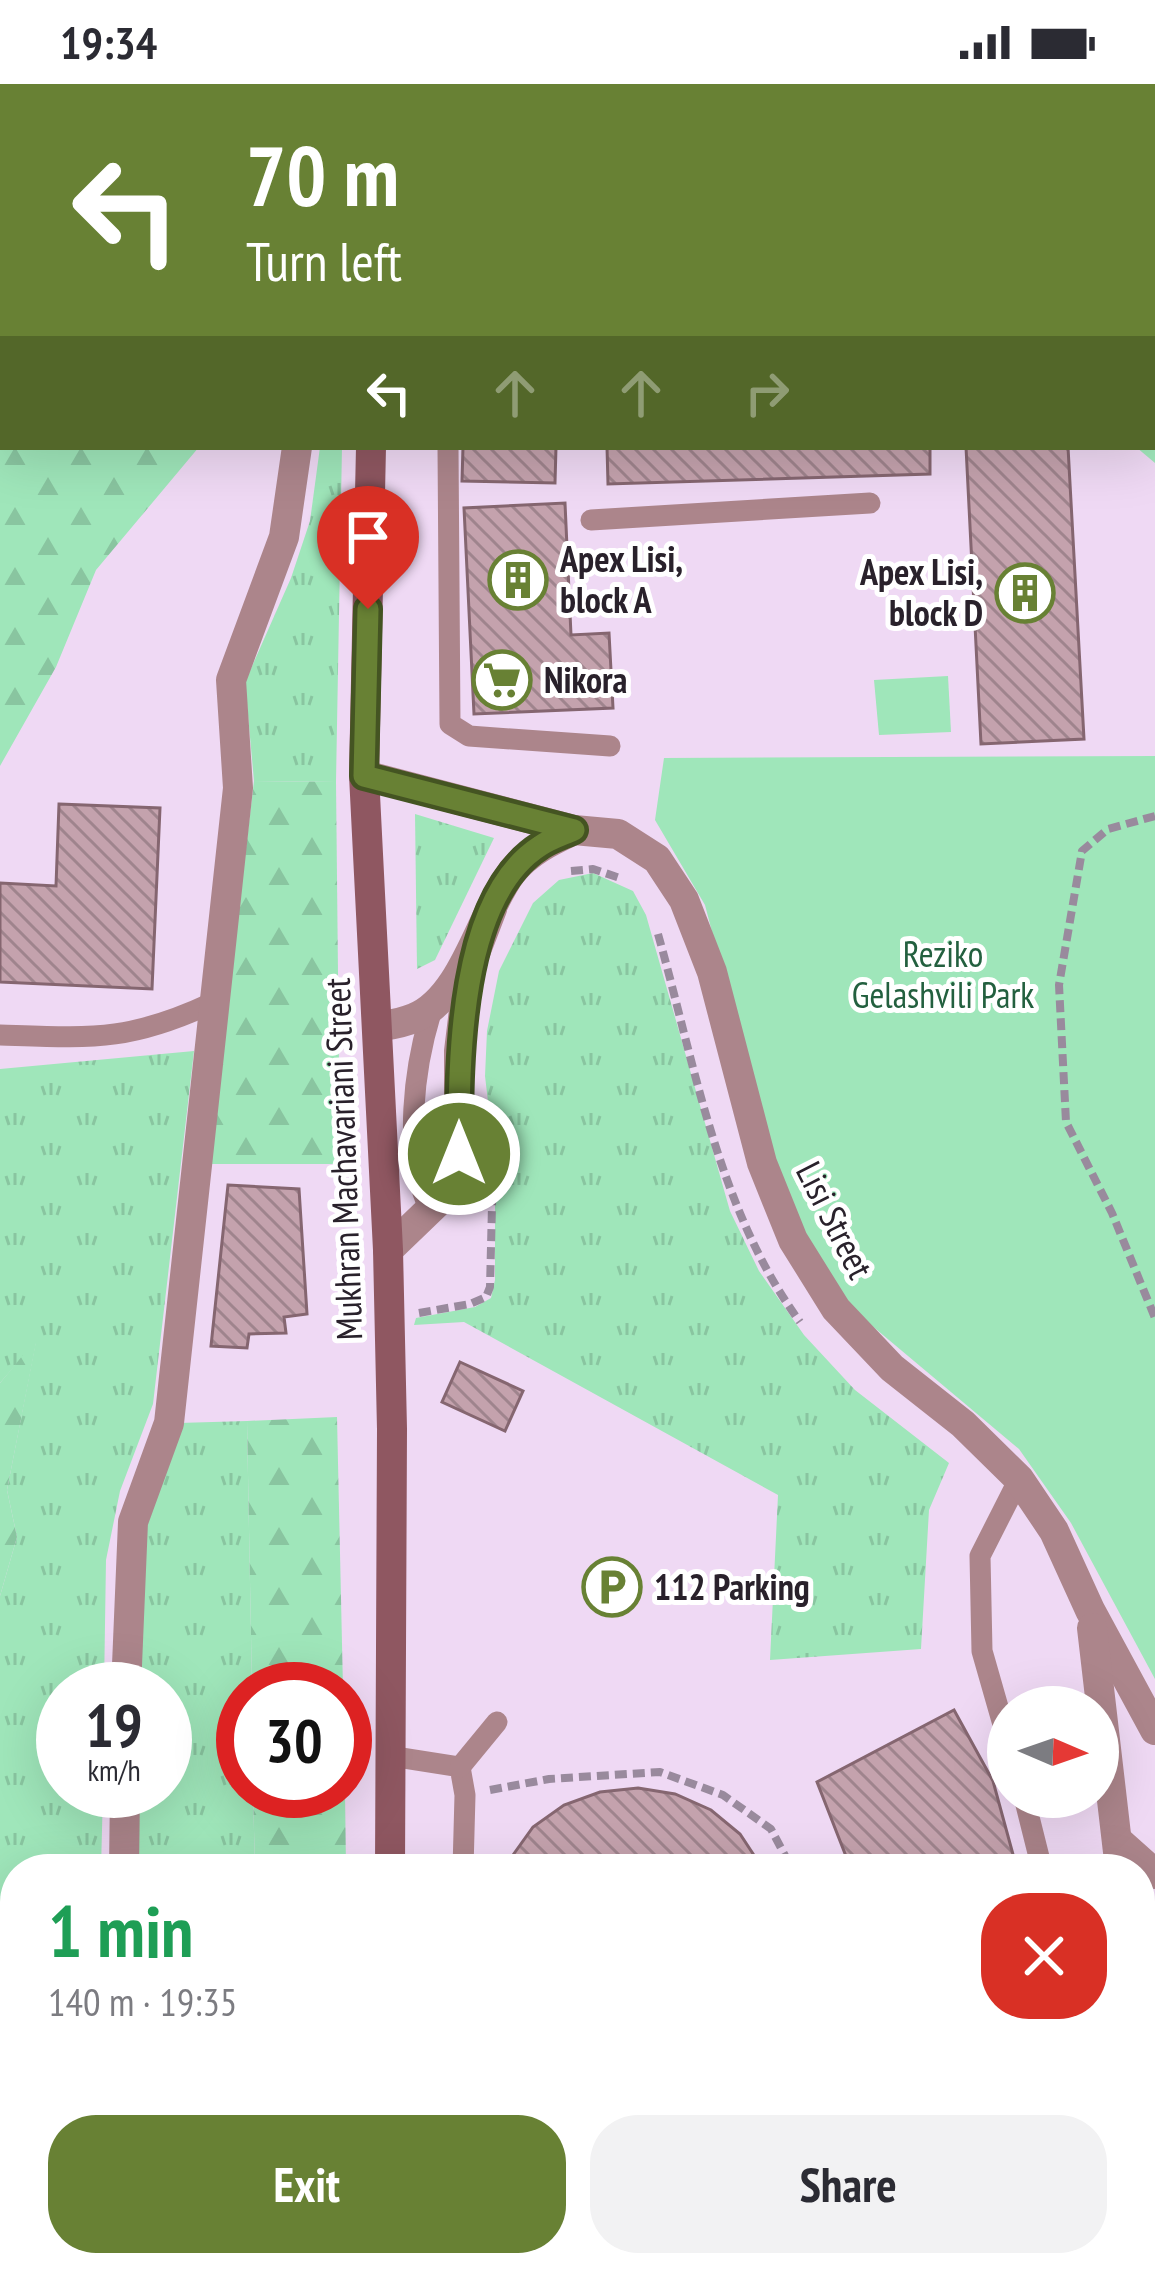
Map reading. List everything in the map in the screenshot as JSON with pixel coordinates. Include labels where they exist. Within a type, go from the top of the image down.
[{"type":"main road","name":"Mukhran Machavariani Street","points":[[371,450],[364,776],[388,1250],[390,1854]]},
{"type":"street","points":[[127,1662],[133,1522],[169,1423],[238,788],[231,680],[284,537],[297,450]]},
{"type":"street","name":"Lisi Street","points":[[364,776],[574,830],[619,834],[656,859],[684,900],[712,972],[762,1163],[793,1240],[836,1309],[892,1368],[963,1424],[1019,1479],[1054,1532],[1155,1730]]},
{"type":"street","points":[[377,1028],[416,1018],[434,1005],[456,977],[512,872],[538,846],[574,830]]},
{"type":"street","points":[[388,1250],[441,1199],[459,1154],[459,1051],[470,969],[492,909]]},
{"type":"street","points":[[1090,1610],[1119,1854]]},
{"type":"street","points":[[124,1854],[125,1818]]},
{"type":"lane","points":[[448,450],[450,724],[470,736],[610,746]]},
{"type":"lane","points":[[591,520],[870,503]]},
{"type":"lane","points":[[0,1035],[121,1036],[166,1024],[214,1001]]},
{"type":"lane","points":[[430,1210],[417,1184],[414,1149],[421,1043],[434,1005]]},
{"type":"lane","points":[[992,1686],[982,1651],[980,1556],[1019,1479]]},
{"type":"lane","points":[[463,1854],[465,1795],[460,1767],[497,1722]]},
{"type":"lane","points":[[390,1756],[460,1767]]},
{"type":"lane","points":[[1029,1818],[1038,1854]]},
{"type":"path","points":[[1155,816],[1108,829],[1082,851],[1059,985],[1066,1121],[1112,1214],[1155,1318]]},
{"type":"path","points":[[560,876],[593,869],[636,889]]},
{"type":"path","points":[[654,922],[732,1197],[771,1282],[812,1338]]},
{"type":"path","points":[[389,1318],[486,1297],[491,1267],[490,1144]]},
{"type":"path","points":[[465,1795],[549,1779],[660,1772],[723,1795],[771,1828],[784,1854]]},
{"type":"green space","points":[[0,450],[196,450],[96,570],[56,667],[0,766]]},
{"type":"green space","points":[[320,450],[342,450],[336,782],[254,781],[245,682],[291,578],[310,521]]},
{"type":"green space","points":[[1140,450],[1155,450],[1155,463]]},
{"type":"green space","points":[[948,676],[951,732],[879,735],[874,680]]},
{"type":"green space","name":"Reziko Gelashvili Park","points":[[1155,756],[1155,1679],[1071,1523],[1019,1449],[852,1309],[805,1240],[769,1150],[705,905],[655,820],[664,758]]},
{"type":"green space","points":[[254,781],[336,782],[340,1164],[208,1164]]},
{"type":"green space","points":[[415,814],[494,838],[435,960],[417,969]]},
{"type":"green space","points":[[593,873],[633,891],[646,915],[730,1211],[759,1271],[804,1335],[855,1390],[949,1463],[929,1510],[921,1649],[770,1660],[778,1495],[464,1322],[414,1325],[416,1318],[475,1307],[491,1298],[495,1161],[485,1076],[487,1031],[499,971],[533,903],[559,880]]},
{"type":"green space","points":[[194,1051],[153,1404],[120,1491],[106,1560],[104,1662],[36,1662],[36,1818],[102,1818],[101,1854],[0,1854],[0,1596],[17,1537],[7,1490],[36,1341],[0,1383],[0,1069]]},
{"type":"green space","points":[[37,1338],[7,1490],[17,1537],[0,1596],[0,1383]]},
{"type":"green space","points":[[337,1417],[342,1662],[251,1662],[247,1421]]},
{"type":"green space","points":[[247,1421],[251,1662],[216,1662],[216,1818],[254,1818],[255,1854],[136,1854],[136,1818],[192,1818],[192,1662],[136,1662],[137,1531],[178,1423]]},
{"type":"green space","points":[[254,1818],[345,1818],[346,1854],[255,1854]]},
{"type":"building","points":[[463,450],[556,450],[555,483],[462,481]]},
{"type":"building","points":[[607,450],[930,450],[930,474],[608,484]]},
{"type":"building","name":"Apex Lisi, block D","points":[[966,450],[1068,450],[1084,739],[981,744]]},
{"type":"building","name":"Apex Lisi, block A","points":[[565,503],[571,635],[609,633],[613,708],[474,714],[464,508]]},
{"type":"building","points":[[59,804],[160,808],[152,989],[0,982],[0,883],[56,886]]},
{"type":"building","points":[[228,1185],[299,1189],[307,1314],[284,1317],[286,1333],[249,1334],[247,1348],[211,1346]]},
{"type":"building","points":[[460,1362],[523,1391],[505,1431],[442,1402]]},
{"type":"building","points":[[954,1710],[987,1770],[987,1818],[1003,1818],[1013,1854],[845,1854],[817,1782]]},
{"type":"building","points":[[638,1788],[675,1794],[711,1810],[740,1834],[753,1854],[514,1854],[533,1827],[564,1805],[600,1792]]},
{"type":"place","name":"Apex Lisi, block A","points":[[518,580]]},
{"type":"place","name":"Apex Lisi, block D","points":[[1025,593]]},
{"type":"place","name":"Nikora","points":[[502,680]]},
{"type":"place","name":"112 Parking","points":[[612,1587]]},
{"type":"route","points":[[368,609],[364,776],[574,830],[538,846],[512,872],[492,909],[470,969],[459,1051],[459,1154]]}]
